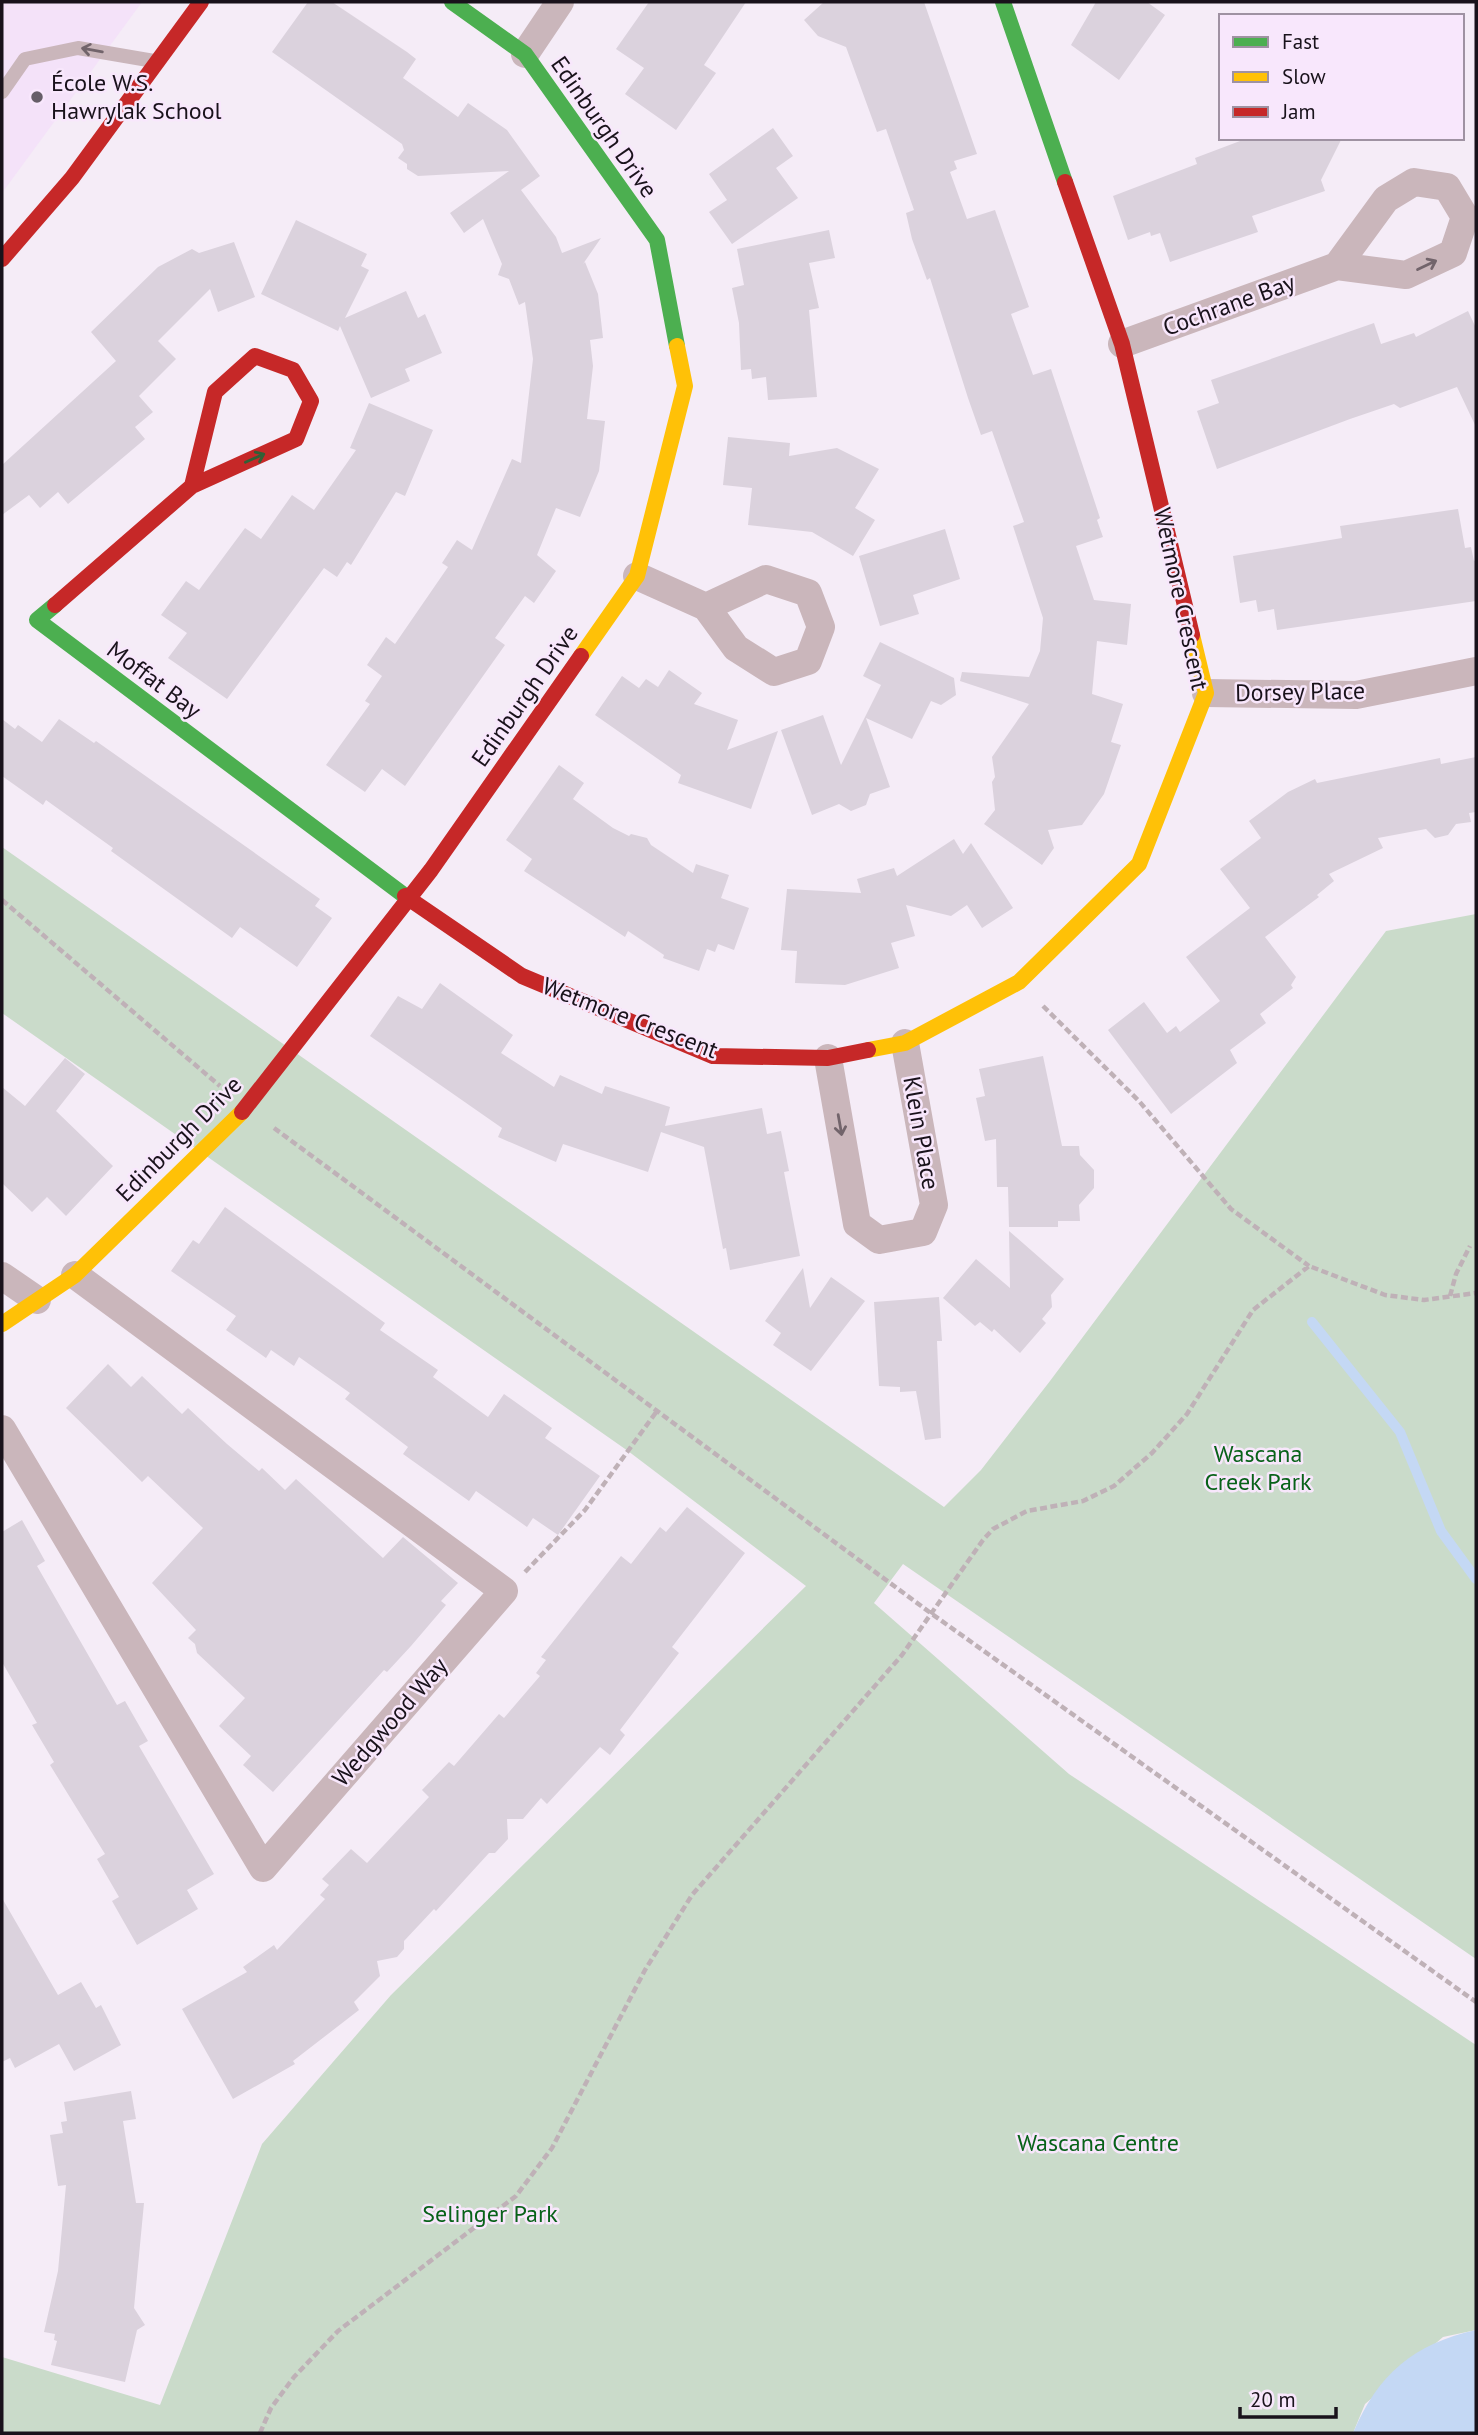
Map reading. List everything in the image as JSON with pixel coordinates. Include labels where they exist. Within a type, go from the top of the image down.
[{"type":"street","points":[[2,259],[72,178],[201,2]]},
{"type":"street","name":"Edinburgh Drive","points":[[2,1324],[75,1275],[246,1108],[408,899],[637,576],[685,386],[657,240],[524,54],[452,2]]},
{"type":"street","points":[[524,54],[560,2]]},
{"type":"street","name":"Wetmore Crescent","points":[[408,899],[522,976],[713,1056],[828,1058],[905,1042],[1019,982],[1139,864],[1206,693],[1122,344],[1010,6]]},
{"type":"street","name":"Cochrane Bay","points":[[1122,344],[1337,266]]},
{"type":"street","name":"Moffat Bay","points":[[192,486],[215,392],[255,356],[293,370],[311,401],[296,439],[192,486],[37,620],[408,899]]},
{"type":"street","points":[[637,576],[706,607]]},
{"type":"street","name":"Dorsey Place","points":[[1206,693],[1356,695],[1476,671]]},
{"type":"street","name":"Klein Place","points":[[828,1058],[856,1224],[879,1240],[923,1232],[934,1205],[905,1042]]},
{"type":"street","points":[[75,1275],[504,1591]]},
{"type":"street","points":[[2,1276],[37,1300]]},
{"type":"street","name":"Wedgwood Way","points":[[2,1429],[263,1868],[504,1591]]},
{"type":"lane","points":[[2,92],[25,59],[78,48],[159,62]]},
{"type":"path","points":[[2,900],[246,1108],[932,1614],[1476,2002]]},
{"type":"path","points":[[1019,982],[1139,1101],[1231,1209],[1309,1266],[1385,1295],[1424,1300],[1476,1293]]},
{"type":"path","points":[[1450,1296],[1456,1274],[1470,1246]]},
{"type":"path","points":[[260,2433],[271,2408],[286,2387],[338,2331],[516,2196],[552,2148],[645,1970],[692,1895],[902,1655],[993,1529],[1027,1511],[1083,1501],[1114,1486],[1152,1453],[1187,1414],[1253,1310],[1309,1266]]},
{"type":"path","points":[[504,1591],[585,1510],[657,1411]]},
{"type":"shaded area","name":"École W.S. Hawrylak School","points":[[2,2],[142,2],[2,193]]},
{"type":"green space","points":[[2,847],[944,1507],[981,1470],[1050,1381],[1386,931],[1476,914],[1476,1959],[903,1564],[874,1603],[1069,1774],[1476,2045],[1476,2330],[1443,2337],[1365,2404],[1353,2433],[2,2433],[2,2357],[160,2405],[262,2144],[391,1995],[806,1586],[628,1451],[2,1013]]},
{"type":"water","points":[[1476,2330],[1476,2433],[1353,2433],[1374,2394],[1400,2365],[1434,2344]]},
{"type":"building","points":[[308,2],[332,2],[407,52],[416,59],[403,78],[458,117],[468,103],[507,130],[540,176],[521,190],[556,237],[562,253],[601,238],[583,264],[585,262],[598,294],[603,338],[590,340],[593,366],[587,419],[605,421],[599,471],[580,517],[556,508],[537,555],[556,571],[534,603],[525,596],[495,638],[505,645],[405,786],[382,769],[365,792],[326,765],[370,704],[365,701],[382,676],[367,665],[386,637],[395,644],[448,567],[442,563],[457,540],[472,550],[512,459],[521,463],[533,359],[525,302],[519,305],[509,279],[498,275],[502,264],[483,219],[464,233],[450,213],[509,171],[418,176],[407,169],[407,164],[398,158],[404,150],[402,144],[272,52]]},
{"type":"building","points":[[649,2],[746,2],[704,65],[716,73],[676,130],[625,94],[644,68],[616,49]]},
{"type":"building","points":[[824,2],[924,2],[977,154],[954,161],[957,169],[950,172],[967,219],[995,210],[1029,307],[1011,314],[1033,375],[1051,369],[1100,518],[1097,520],[1103,537],[1076,546],[1094,600],[1131,604],[1127,645],[1097,641],[1092,694],[1123,704],[1111,742],[1121,745],[1104,794],[1082,825],[1048,830],[1054,848],[1042,865],[984,824],[995,810],[992,757],[1029,704],[960,681],[962,672],[1029,677],[1040,651],[1043,618],[1013,526],[1024,522],[992,431],[981,435],[930,278],[927,280],[912,239],[906,213],[914,210],[886,129],[877,132],[846,47],[818,36],[804,20]]},
{"type":"building","points":[[1096,2],[1147,2],[1165,15],[1119,80],[1071,45]]},
{"type":"building","points":[[773,128],[793,156],[776,168],[798,198],[732,244],[709,212],[727,200],[709,174]]},
{"type":"building","points":[[1243,140],[1341,140],[1321,180],[1325,191],[1252,216],[1258,232],[1170,262],[1160,233],[1151,236],[1150,232],[1128,240],[1113,196],[1197,164],[1195,158]]},
{"type":"building","points":[[296,220],[367,254],[361,266],[369,270],[345,318],[406,291],[418,318],[425,314],[442,353],[405,369],[410,381],[371,398],[340,326],[338,331],[261,294]]},
{"type":"building","points":[[829,230],[835,258],[809,263],[819,308],[809,310],[817,397],[768,400],[766,377],[752,379],[751,369],[741,370],[739,323],[732,288],[744,285],[737,249]]},
{"type":"building","points":[[234,242],[255,297],[218,312],[210,289],[158,341],[176,359],[139,396],[153,412],[135,427],[145,439],[68,504],[58,492],[40,508],[29,495],[2,515],[2,465],[116,361],[91,332],[158,267],[192,249],[199,253]]},
{"type":"building","points":[[1468,311],[1476,328],[1476,427],[1457,387],[1400,408],[1394,404],[1350,419],[1217,469],[1197,411],[1219,403],[1211,380],[1374,323],[1381,344],[1414,333],[1416,337]]},
{"type":"building","points":[[369,403],[433,430],[405,496],[396,492],[351,565],[347,562],[337,577],[324,568],[227,699],[168,658],[187,633],[161,615],[186,581],[199,590],[245,528],[261,539],[292,495],[314,510],[356,450],[350,448]]},
{"type":"building","points":[[728,437],[790,443],[789,456],[837,448],[879,469],[855,508],[875,520],[853,556],[812,532],[748,525],[752,488],[723,485]]},
{"type":"building","points":[[1458,509],[1465,548],[1471,547],[1474,561],[1476,560],[1476,601],[1277,630],[1274,609],[1258,612],[1256,600],[1240,603],[1233,556],[1342,538],[1340,526]]},
{"type":"building","points":[[945,529],[960,579],[913,595],[919,614],[880,626],[859,556]]},
{"type":"building","points":[[880,642],[954,678],[956,695],[941,705],[931,701],[912,739],[866,718],[890,787],[870,794],[866,805],[851,811],[839,804],[812,815],[781,730],[823,715],[841,765],[881,685],[863,676]]},
{"type":"building","points":[[669,670],[702,693],[694,704],[738,720],[727,750],[778,731],[751,809],[678,783],[681,775],[595,715],[622,676],[639,688],[646,679],[658,687]]},
{"type":"building","points":[[2,719],[15,729],[18,725],[42,742],[59,719],[94,743],[96,741],[320,899],[315,906],[332,918],[297,967],[240,927],[232,938],[111,851],[113,848],[46,800],[43,805],[2,776]]},
{"type":"building","points":[[1476,757],[1476,812],[1469,813],[1471,822],[1456,824],[1448,835],[1435,838],[1426,829],[1378,838],[1383,848],[1329,874],[1334,881],[1317,895],[1319,897],[1265,937],[1296,977],[1291,985],[1293,988],[1260,1014],[1266,1023],[1230,1050],[1237,1063],[1171,1114],[1108,1030],[1144,1002],[1167,1033],[1176,1026],[1180,1032],[1220,1001],[1186,957],[1250,908],[1220,869],[1261,838],[1249,821],[1288,792],[1315,779],[1317,783],[1440,758],[1441,764]]},
{"type":"building","points":[[559,765],[584,783],[573,799],[613,828],[629,836],[631,834],[647,838],[651,845],[693,873],[696,864],[729,875],[721,898],[749,908],[734,950],[718,944],[715,952],[707,949],[699,971],[663,958],[664,955],[628,931],[625,937],[524,871],[532,859],[506,840]]},
{"type":"building","points":[[954,839],[963,854],[971,843],[1013,908],[982,928],[967,905],[951,916],[906,905],[915,936],[891,943],[899,968],[845,985],[795,983],[797,951],[781,950],[787,889],[861,893],[857,879],[894,868],[897,876]]},
{"type":"building","points":[[440,983],[513,1035],[501,1053],[554,1087],[560,1075],[602,1094],[605,1086],[670,1107],[665,1126],[762,1108],[767,1134],[781,1131],[789,1171],[784,1172],[800,1256],[730,1270],[726,1248],[723,1249],[704,1147],[661,1132],[648,1172],[563,1144],[556,1162],[498,1137],[502,1128],[370,1036],[398,996],[422,1009]]},
{"type":"building","points":[[1043,1056],[1062,1146],[1079,1146],[1080,1155],[1094,1170],[1094,1188],[1079,1205],[1080,1221],[1058,1221],[1058,1227],[1009,1227],[1008,1187],[997,1187],[996,1139],[985,1141],[976,1098],[985,1096],[979,1069]]},
{"type":"building","points":[[65,1058],[85,1074],[56,1111],[113,1166],[66,1216],[47,1197],[32,1212],[2,1183],[2,1087],[25,1106]]},
{"type":"building","points":[[225,1207],[385,1323],[380,1330],[438,1370],[433,1377],[488,1417],[504,1394],[552,1428],[545,1438],[600,1476],[558,1535],[533,1518],[527,1527],[476,1491],[469,1501],[403,1454],[408,1447],[345,1399],[350,1393],[299,1357],[294,1366],[271,1350],[266,1358],[226,1330],[236,1316],[171,1271],[193,1240],[199,1244]]},
{"type":"building","points":[[1009,1231],[1064,1279],[1051,1295],[1052,1307],[1042,1319],[1046,1323],[1020,1353],[994,1329],[992,1332],[980,1322],[975,1326],[943,1298],[976,1259],[1010,1288]]},
{"type":"building","points":[[803,1268],[810,1308],[831,1277],[865,1301],[811,1371],[773,1345],[781,1333],[765,1321]]},
{"type":"building","points":[[939,1297],[942,1341],[937,1341],[941,1438],[925,1440],[916,1391],[900,1392],[900,1387],[879,1386],[874,1302]]},
{"type":"building","points":[[108,1364],[131,1387],[142,1376],[182,1414],[188,1408],[227,1444],[259,1471],[262,1468],[285,1490],[296,1479],[383,1558],[403,1537],[458,1583],[441,1601],[446,1605],[411,1646],[387,1672],[384,1670],[273,1792],[243,1765],[251,1756],[219,1726],[245,1698],[197,1653],[195,1644],[188,1638],[196,1630],[152,1583],[203,1528],[148,1476],[142,1482],[66,1408]]},
{"type":"building","points":[[687,1507],[745,1553],[672,1647],[679,1653],[620,1730],[625,1735],[610,1755],[600,1747],[547,1804],[541,1798],[523,1819],[507,1819],[508,1839],[495,1853],[489,1853],[436,1911],[434,1909],[404,1941],[404,1949],[397,1957],[377,1961],[380,1976],[354,2002],[359,2010],[293,2061],[295,2064],[233,2099],[182,2009],[247,1972],[243,1967],[274,1945],[277,1950],[325,1899],[320,1895],[329,1885],[322,1879],[351,1849],[367,1863],[429,1797],[422,1790],[449,1762],[454,1766],[499,1714],[504,1718],[540,1676],[536,1673],[546,1660],[541,1657],[621,1556],[631,1564],[660,1527],[666,1532]]},
{"type":"building","points":[[22,1520],[45,1561],[37,1566],[117,1705],[125,1701],[148,1741],[139,1746],[214,1874],[187,1890],[198,1909],[137,1945],[112,1901],[119,1897],[97,1859],[105,1854],[50,1765],[54,1762],[32,1725],[37,1723],[2,1662],[2,1532]]},
{"type":"building","points":[[2,1898],[58,1995],[81,1982],[96,2008],[101,2005],[121,2045],[74,2071],[59,2044],[15,2068],[10,2058],[2,2062]]},
{"type":"building","points":[[131,2091],[136,2119],[123,2121],[136,2203],[144,2203],[134,2308],[145,2325],[137,2330],[125,2382],[51,2365],[57,2341],[54,2340],[55,2334],[44,2332],[58,2271],[66,2185],[58,2186],[50,2135],[63,2133],[61,2122],[67,2121],[64,2102]]},
{"type":"waterway","points":[[1312,1322],[1400,1432],[1441,1531],[1476,1579]]},
{"type":"traffic: fast","points":[[452,2],[525,54],[657,240],[677,346]]},
{"type":"traffic: fast","points":[[1003,2],[1065,182]]},
{"type":"traffic: fast","points":[[55,605],[37,620],[405,896]]},
{"type":"traffic: slow","points":[[581,656],[637,576],[685,386],[677,346]]},
{"type":"traffic: slow","points":[[868,1050],[905,1043],[1019,982],[1139,864],[1206,693],[1192,635]]},
{"type":"traffic: slow","points":[[2,1324],[75,1275],[242,1112]]},
{"type":"traffic: jam","points":[[2,259],[72,178],[201,2]]},
{"type":"traffic: jam","points":[[1065,182],[1122,344],[1192,635]]},
{"type":"traffic: jam","points":[[55,605],[192,486],[296,439],[311,401],[293,370],[255,356],[215,392],[192,486]]},
{"type":"traffic: jam","points":[[242,1112],[431,870],[581,656]]},
{"type":"traffic: jam","points":[[405,896],[522,976],[713,1056],[828,1058],[868,1050]]},
{"type":"place","name":"École W.S. Hawrylak School","points":[[37,97]]},
{"type":"park label","name":"Wascana Creek Park","points":[[1258,1468]]},
{"type":"park label","name":"Wascana Centre","points":[[1098,2143]]},
{"type":"park label","name":"Selinger Park","points":[[490,2214]]}]
